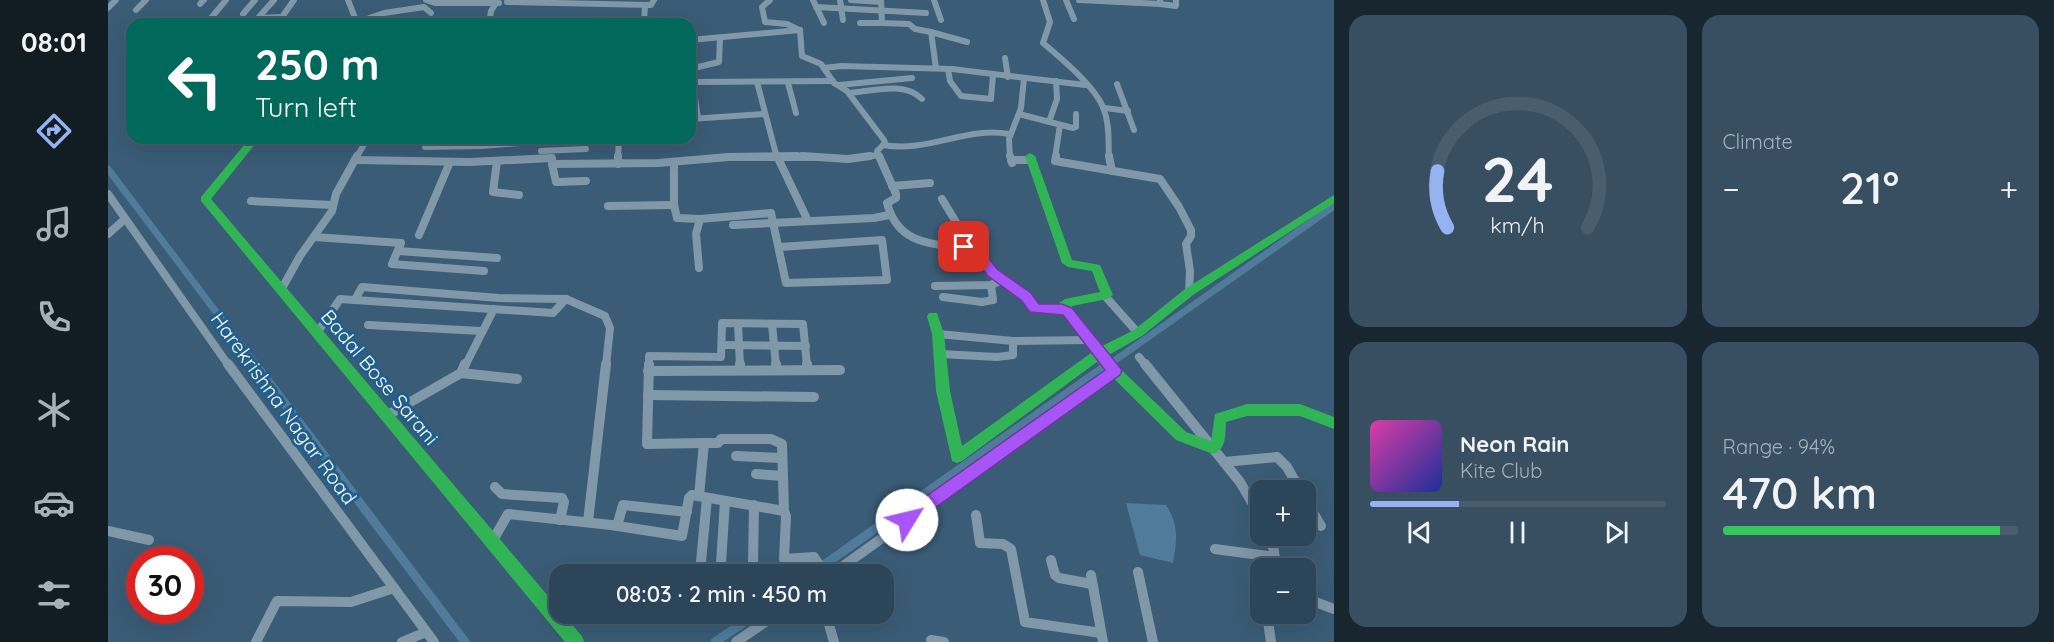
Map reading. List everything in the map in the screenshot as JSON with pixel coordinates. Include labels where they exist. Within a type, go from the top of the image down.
[{"type":"street","points":[[108,8],[116,0]]},
{"type":"street","points":[[136,10],[146,0]]},
{"type":"street","points":[[211,18],[226,0]]},
{"type":"street","points":[[243,14],[255,0]]},
{"type":"street","points":[[274,0],[258,18],[282,17],[294,0]]},
{"type":"street","points":[[348,0],[352,18]]},
{"type":"street","points":[[426,0],[435,3],[455,1],[645,5],[651,5],[654,0]]},
{"type":"street","points":[[507,2],[514,0]]},
{"type":"street","points":[[770,0],[762,7],[765,22],[787,24],[800,30]]},
{"type":"street","points":[[813,0],[824,23]]},
{"type":"street","points":[[840,0],[843,20]]},
{"type":"street","points":[[851,0],[881,1],[882,23]]},
{"type":"street","points":[[934,0],[941,20]]},
{"type":"street","points":[[1042,0],[1051,16],[1052,24],[1043,43],[1055,52],[1105,108],[1107,156],[1112,171]]},
{"type":"street","points":[[1066,0],[1074,19]]},
{"type":"street","points":[[1079,0],[1160,2],[1176,6],[1176,0]]},
{"type":"street","points":[[1101,2],[1108,11]]},
{"type":"street","points":[[490,18],[496,3]]},
{"type":"street","points":[[644,18],[645,5]]},
{"type":"street","points":[[369,18],[384,13],[424,7],[430,13]]},
{"type":"street","points":[[816,7],[926,13]]},
{"type":"street","points":[[860,23],[909,24],[915,28],[967,42]]},
{"type":"street","points":[[696,40],[800,30]]},
{"type":"street","points":[[800,30],[799,45],[802,56],[819,63],[836,83],[849,93],[884,140],[883,145],[877,150],[897,196],[887,203],[889,215],[896,224],[915,241],[974,249],[992,272],[1026,297],[1035,309],[1062,309],[1067,312],[1100,356],[1180,436],[1213,448]]},
{"type":"street","points":[[931,32],[936,68]]},
{"type":"street","points":[[696,66],[720,61],[720,38]]},
{"type":"street","points":[[1005,58],[1008,76]]},
{"type":"street","points":[[824,68],[841,66],[936,68],[1085,85]]},
{"type":"street","points":[[948,69],[950,81],[961,96],[991,99],[993,75]]},
{"type":"street","points":[[696,84],[836,83],[912,78]]},
{"type":"street","points":[[1024,78],[1019,114],[1009,134],[1009,152],[1012,161],[1031,158],[1068,263],[1096,268],[1105,296],[1138,333]]},
{"type":"street","points":[[1049,122],[1057,99],[1056,81]]},
{"type":"street","points":[[757,82],[777,157],[808,221]]},
{"type":"street","points":[[788,83],[796,113]]},
{"type":"street","points":[[1117,84],[1134,130]]},
{"type":"street","points":[[849,93],[905,88],[922,99]]},
{"type":"street","points":[[1105,108],[1128,111]]},
{"type":"street","points":[[696,119],[764,114]]},
{"type":"street","points":[[1019,114],[1073,128],[1076,126],[1076,114]]},
{"type":"street","points":[[1060,125],[1055,161],[1160,179],[1187,219],[1191,230],[1191,236],[1186,244],[1190,271],[1189,292]]},
{"type":"street","points":[[883,145],[892,147],[929,145],[986,130],[1009,134]]},
{"type":"street","name":"Badal Bose Sarani","points":[[250,144],[205,199],[386,416],[494,540],[576,642]]},
{"type":"street","points":[[281,290],[300,256],[332,211],[332,205],[364,144]]},
{"type":"street","points":[[425,147],[502,144]]},
{"type":"street","points":[[541,144],[541,155]]},
{"type":"street","points":[[618,164],[619,144]]},
{"type":"street","points":[[355,160],[497,161],[586,149]]},
{"type":"street","points":[[541,155],[552,158],[556,182],[585,181]]},
{"type":"street","points":[[552,164],[674,162],[728,157],[801,156],[848,159],[878,155]]},
{"type":"street","points":[[497,161],[493,192],[519,195]]},
{"type":"street","points":[[419,235],[450,162]]},
{"type":"street","points":[[674,162],[674,205],[677,218],[700,219],[771,213],[786,283],[887,280],[882,240],[780,247]]},
{"type":"street","points":[[892,186],[930,183]]},
{"type":"street","name":"Harekrishna Nagar Road","points":[[108,194],[266,418],[434,642]]},
{"type":"street","points":[[933,316],[938,334],[944,391],[957,457],[1100,356],[1138,333],[1189,292],[1334,198]]},
{"type":"street","points":[[942,199],[956,222],[964,247]]},
{"type":"street","points":[[251,201],[332,205]]},
{"type":"street","points":[[608,206],[674,205]]},
{"type":"street","points":[[733,225],[874,218],[889,215]]},
{"type":"street","points":[[108,234],[125,219]]},
{"type":"street","points":[[699,268],[696,234],[700,219]]},
{"type":"street","points":[[314,237],[401,243],[392,264],[484,271]]},
{"type":"street","points":[[398,251],[497,258]]},
{"type":"street","points":[[935,286],[991,285],[1002,280]]},
{"type":"street","points":[[943,297],[982,303],[993,300],[991,285]]},
{"type":"street","points":[[355,300],[362,287],[499,298],[566,299],[605,316],[610,328],[588,522]]},
{"type":"street","points":[[1067,312],[1065,303],[1105,296]]},
{"type":"street","points":[[317,333],[340,299],[553,314],[566,299]]},
{"type":"street","points":[[386,416],[461,373],[494,309]]},
{"type":"street","points":[[807,370],[803,324],[722,323],[722,357],[649,356],[647,444],[704,444],[718,443],[721,439],[771,439],[782,444],[786,516],[784,559],[814,557],[819,564]]},
{"type":"street","points":[[738,324],[740,369]]},
{"type":"street","points":[[772,324],[776,370]]},
{"type":"street","points":[[368,325],[481,332]]},
{"type":"street","points":[[938,334],[1013,341],[1088,340]]},
{"type":"street","points":[[941,354],[997,357],[1013,355],[1013,341]]},
{"type":"street","points":[[722,345],[806,346]]},
{"type":"street","points":[[1139,357],[1240,482],[1250,499]]},
{"type":"street","points":[[648,371],[840,370]]},
{"type":"street","points":[[846,564],[1115,370]]},
{"type":"street","points":[[461,373],[517,379]]},
{"type":"street","points":[[648,395],[814,397]]},
{"type":"street","points":[[1213,448],[1218,443],[1220,418],[1247,410],[1300,410],[1334,423]]},
{"type":"street","points":[[701,562],[704,444]]},
{"type":"street","points":[[736,456],[783,458]]},
{"type":"street","points":[[1224,462],[1277,457],[1287,466],[1295,480]]},
{"type":"street","points":[[756,474],[783,476]]},
{"type":"street","points":[[495,487],[502,494],[562,498],[564,502],[560,519]]},
{"type":"street","points":[[494,540],[516,495]]},
{"type":"street","points":[[508,514],[588,522],[682,536],[689,498],[692,495],[784,511]]},
{"type":"street","points":[[721,563],[725,501]]},
{"type":"street","points":[[617,526],[623,505],[687,512]]},
{"type":"street","points":[[753,564],[754,505]]},
{"type":"street","points":[[976,515],[980,543],[1003,544],[1011,549],[1025,622],[1102,638],[1092,579],[1059,578],[1055,575],[1052,560]]},
{"type":"street","points":[[1316,517],[1321,526]]},
{"type":"street","points":[[108,531],[149,540]]},
{"type":"street","points":[[1215,549],[1254,558]]},
{"type":"street","points":[[1138,572],[1153,642]]},
{"type":"street","points":[[256,642],[277,601],[351,602],[394,588]]},
{"type":"street","points":[[1316,602],[1334,609]]},
{"type":"street","points":[[736,642],[762,624]]},
{"type":"street","points":[[829,624],[834,642]]},
{"type":"street","points":[[1268,624],[1271,642]]},
{"type":"street","points":[[402,642],[426,632]]},
{"type":"water","points":[[1126,503],[1166,505],[1173,519],[1176,533],[1173,563],[1140,555]]},
{"type":"waterway","points":[[108,169],[257,366]]},
{"type":"waterway","points":[[1107,366],[1334,206]]},
{"type":"waterway","points":[[255,364],[465,642]]},
{"type":"waterway","points":[[825,564],[1109,364]]},
{"type":"waterway","points":[[715,642],[741,624]]},
{"type":"traffic: fast","points":[[250,144],[205,199],[576,642]]},
{"type":"traffic: fast","points":[[1030,156],[1068,263],[1096,268],[1107,295],[1065,303],[1067,312],[1102,359],[1181,436],[1213,448],[1218,443],[1220,418],[1247,410],[1300,410],[1334,423]]},
{"type":"traffic: fast","points":[[933,316],[938,334],[943,391],[957,457],[1099,354],[1138,333],[1189,292],[1334,198]]},
{"type":"route","points":[[907,520],[1115,370],[1102,358],[1067,312],[1062,309],[1035,309],[1026,297],[992,272],[974,249],[964,247]]}]
